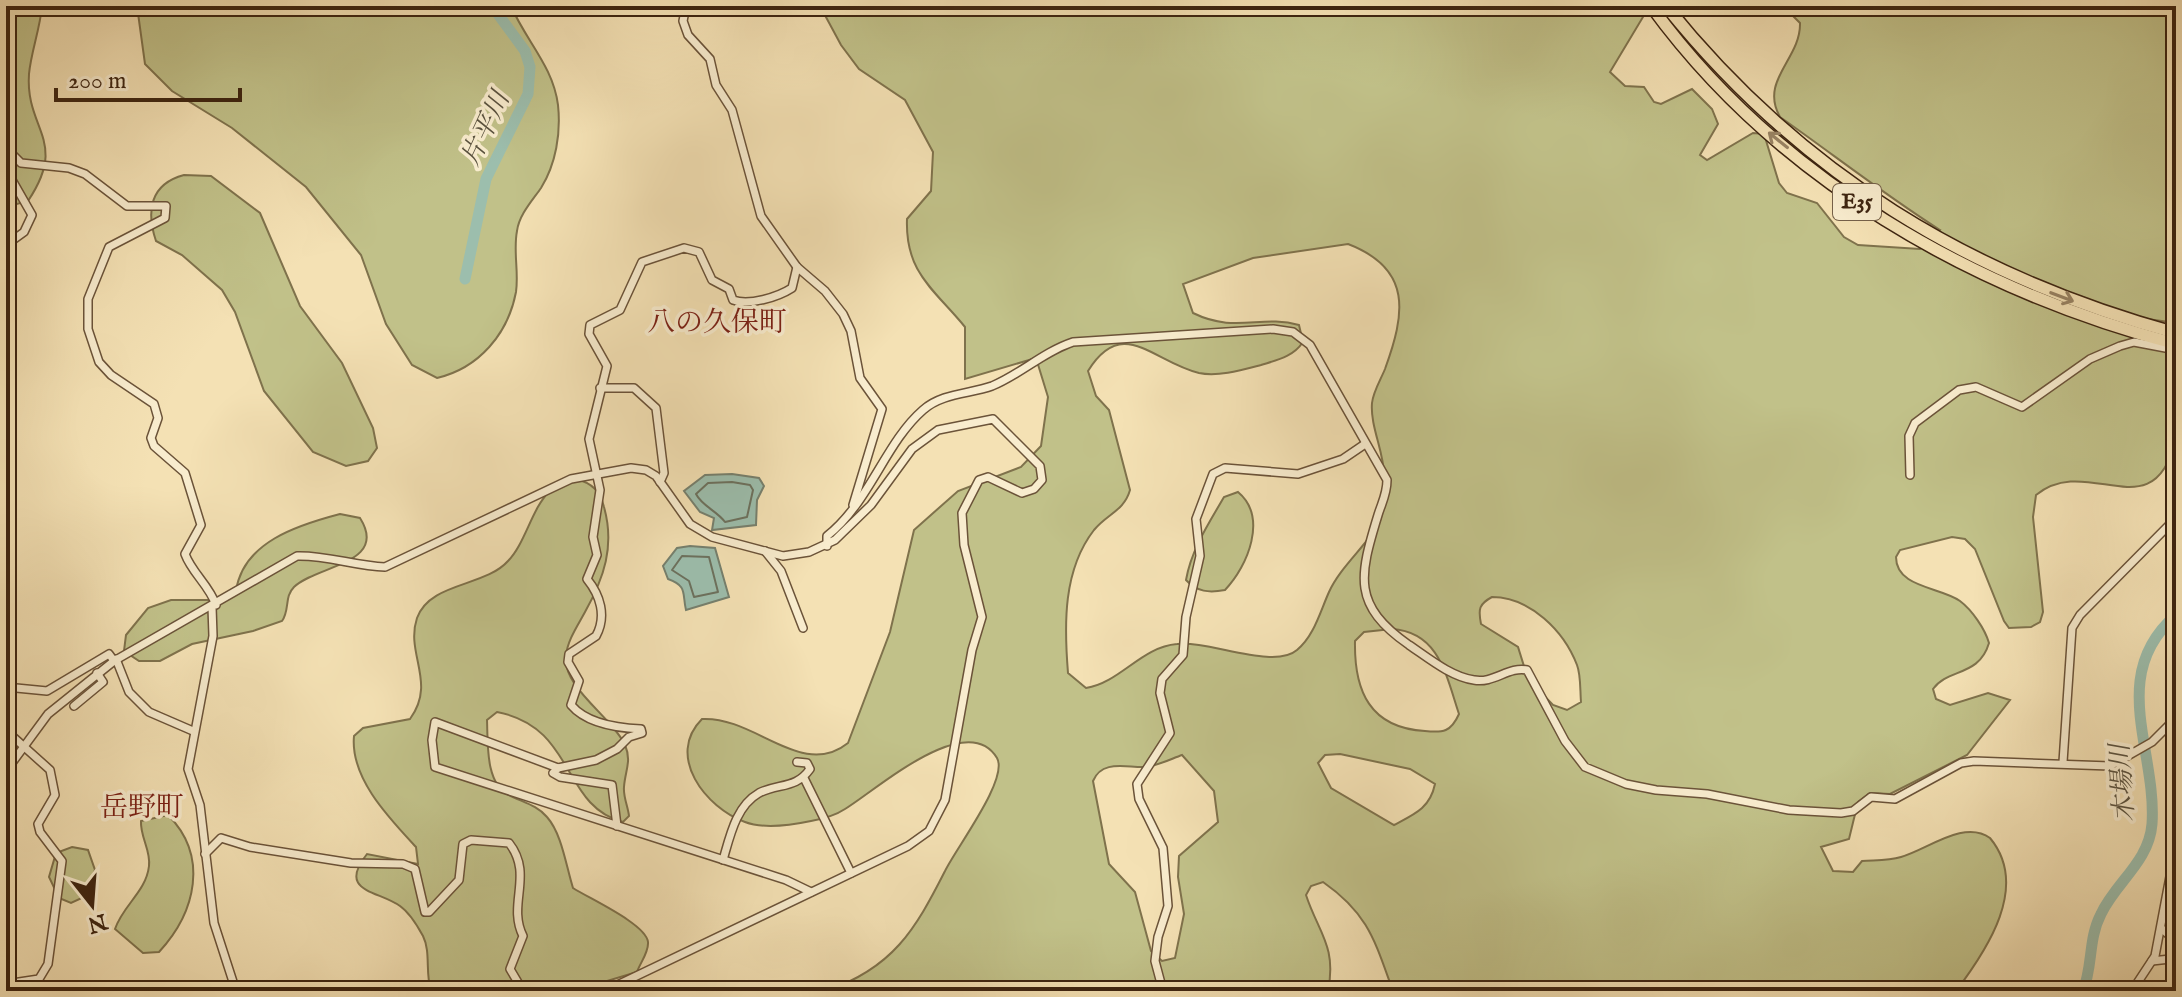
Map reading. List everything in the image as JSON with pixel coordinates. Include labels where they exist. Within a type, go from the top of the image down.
[{"type":"highway","name":"E35","points":[[1651,6],[1692,56],[1762,127],[1877,215],[1983,275],[2051,305],[2176,347]]},
{"type":"highway","name":"E35","points":[[1666,6],[1701,49],[1771,119],[1879,204],[1987,266],[2126,319],[2176,333]]},
{"type":"street","points":[[686,6],[683,21],[688,35],[710,59],[716,85],[732,110],[761,216],[797,267],[825,291],[843,314],[851,331],[860,378],[882,409],[852,511]]},
{"type":"street","points":[[6,148],[21,163],[69,168],[85,174],[127,206],[166,206],[165,218],[147,231],[109,247],[88,299],[88,329],[99,362],[111,375],[154,404],[158,418],[151,438],[154,446],[185,473],[201,525],[185,554],[188,565],[212,592],[213,636],[188,769],[200,805],[214,923],[236,991]]},
{"type":"street","points":[[6,245],[24,232],[32,215],[8,173],[13,157]]},
{"type":"street","points":[[599,474],[595,471],[589,439],[607,366],[589,334],[590,325],[620,310],[642,262],[693,249],[699,252],[712,280],[725,286],[733,300],[741,303],[783,294],[792,288],[797,267]]},
{"type":"street","points":[[827,546],[827,536],[852,511],[924,409],[937,401],[1004,381],[1059,347],[1073,342],[1238,329],[1293,332],[1310,345],[1387,480],[1387,494],[1378,515],[1365,575],[1365,596],[1371,611],[1391,632],[1464,678],[1484,681],[1519,668],[1527,670],[1565,741],[1593,773],[1656,790],[1707,794],[1789,810],[1841,813],[1853,811],[1871,797],[1895,799],[1961,763],[2063,762],[2110,766],[2127,760],[2152,742],[2176,718]]},
{"type":"street","points":[[1910,475],[1909,436],[1915,423],[1959,390],[1976,387],[2022,407],[2090,359],[2120,346],[2134,342],[2176,347]]},
{"type":"street","points":[[600,388],[634,388],[656,408],[664,473],[660,482]]},
{"type":"street","points":[[6,771],[48,714],[97,673],[297,556],[318,556],[364,566],[385,567],[571,479],[631,468],[646,470],[660,482],[690,524],[712,537],[765,551],[798,555],[827,546],[871,505],[912,449],[938,430],[993,419],[1040,466],[1039,485],[1022,493],[988,477],[979,480],[962,513],[964,545],[982,617],[972,650],[940,814],[929,831],[908,846],[605,991]]},
{"type":"street","points":[[1163,991],[1155,961],[1158,937],[1168,906],[1163,848],[1139,799],[1137,784],[1170,733],[1160,693],[1162,679],[1183,655],[1186,617],[1200,556],[1196,519],[1200,499],[1213,474],[1225,468],[1298,474],[1343,459],[1365,444]]},
{"type":"street","points":[[599,474],[593,537],[597,555],[587,579],[597,591],[600,629],[596,636],[569,654],[568,662],[579,681],[571,705],[606,725],[641,729],[642,733],[629,737],[617,749],[596,760],[558,768],[435,722],[432,727],[435,767],[786,880],[811,892]]},
{"type":"street","points":[[2063,762],[2072,628],[2080,615],[2176,518]]},
{"type":"street","points":[[765,551],[781,571],[803,628]]},
{"type":"street","points":[[43,991],[39,979],[48,964],[62,861],[40,832],[38,824],[55,795],[50,770],[15,741],[8,725],[6,689],[47,691],[109,654],[115,660],[129,692],[149,712],[193,731]]},
{"type":"street","points":[[74,706],[103,682],[97,673]]},
{"type":"street","points":[[797,762],[809,765],[804,778],[851,873]]},
{"type":"street","points":[[558,768],[553,773],[560,777],[612,785],[617,826]]},
{"type":"street","points":[[723,860],[735,823],[750,800],[763,791],[804,778]]},
{"type":"street","points":[[205,854],[221,838],[250,847],[317,854],[351,863],[403,864],[415,869],[425,912],[429,912],[459,880],[463,844],[471,840],[509,843],[515,851],[523,887],[515,920],[523,936],[510,969],[523,991]]},
{"type":"street","points":[[2132,991],[2152,961],[2162,929],[2176,845]]},
{"type":"street","points":[[2162,929],[2176,941]]},
{"type":"street","points":[[2152,961],[2170,959],[2176,963]]},
{"type":"street","points":[[6,984],[39,979]]},
{"type":"green space","points":[[6,6],[42,6],[29,74],[29,93],[45,149],[45,163],[28,201],[6,207]]},
{"type":"green space","points":[[137,6],[511,6],[551,78],[558,105],[559,126],[550,169],[518,225],[517,284],[512,307],[499,335],[489,347],[466,366],[437,378],[412,365],[386,324],[361,255],[306,187],[232,128],[172,91],[145,64]]},
{"type":"green space","points":[[820,6],[1638,6],[1643,17],[1610,72],[1625,86],[1644,87],[1654,102],[1661,104],[1692,89],[1712,109],[1718,124],[1700,155],[1707,160],[1753,133],[1764,134],[1779,183],[1787,193],[1817,203],[1844,237],[1858,245],[1920,249],[1940,230],[1780,117],[1774,92],[1799,36],[1800,23],[1793,16],[1749,6],[2176,6],[2176,241],[2171,244],[2176,250],[2176,323],[2148,319],[2137,344],[2176,352],[2178,429],[2166,467],[2152,481],[2136,487],[2077,481],[2056,484],[2036,495],[2033,517],[2043,612],[2040,622],[2031,627],[2009,628],[1975,549],[1965,539],[1952,537],[1900,550],[1896,557],[1903,575],[1960,601],[1978,620],[1989,643],[1978,662],[1939,682],[1933,689],[1936,699],[1950,705],[1988,693],[2010,700],[1967,755],[1890,794],[1870,793],[1858,802],[1849,839],[1821,847],[1833,871],[1853,872],[1862,861],[1901,857],[1957,834],[1980,833],[1990,838],[2001,857],[2006,876],[2005,897],[1991,937],[1956,991],[1393,991],[1375,943],[1361,918],[1323,882],[1311,886],[1306,895],[1328,951],[1328,991],[826,991],[869,971],[912,929],[989,797],[999,768],[997,758],[983,745],[965,742],[944,747],[898,772],[837,813],[795,824],[760,825],[730,815],[704,793],[689,764],[688,749],[692,733],[702,719],[722,721],[796,751],[813,754],[831,752],[848,743],[890,632],[914,530],[958,491],[1021,467],[1041,446],[1048,397],[1036,358],[965,379],[965,327],[916,267],[908,238],[907,219],[931,191],[933,152],[905,100],[859,69],[841,45]],"holes":[[[1348,244],[1369,254],[1384,266],[1394,280],[1398,295],[1397,330],[1372,403],[1384,475],[1379,523],[1334,583],[1312,631],[1297,650],[1273,657],[1177,644],[1153,651],[1110,679],[1086,688],[1068,673],[1066,617],[1071,580],[1076,562],[1094,530],[1119,508],[1130,490],[1109,410],[1096,396],[1088,371],[1101,355],[1114,346],[1126,344],[1206,374],[1254,367],[1290,355],[1303,342],[1299,325],[1272,321],[1222,322],[1193,313],[1183,284],[1253,258]],[[1492,597],[1519,603],[1544,618],[1564,640],[1577,665],[1581,702],[1567,710],[1553,705],[1528,679],[1518,647],[1481,624],[1480,608]],[[1392,629],[1408,632],[1430,647],[1444,671],[1459,714],[1453,725],[1437,732],[1406,728],[1378,714],[1362,691],[1355,659],[1355,641],[1364,632]],[[1340,754],[1410,769],[1435,784],[1425,805],[1394,825],[1331,788],[1318,763],[1325,755]],[[1182,755],[1214,791],[1218,822],[1179,856],[1178,877],[1184,914],[1175,958],[1162,961],[1151,951],[1135,892],[1109,864],[1093,781],[1097,774],[1109,767],[1159,764]]]},
{"type":"green space","points":[[184,175],[211,176],[260,213],[300,306],[342,363],[373,428],[377,448],[368,461],[346,466],[313,452],[264,391],[235,312],[222,290],[182,255],[156,241],[151,219],[154,200],[164,185]]},
{"type":"green space","points":[[576,479],[591,485],[600,496],[607,521],[608,548],[598,587],[568,645],[567,668],[579,690],[619,734],[625,745],[628,761],[624,790],[629,816],[623,822],[603,813],[588,800],[555,749],[541,733],[523,720],[497,712],[487,720],[489,762],[501,790],[539,809],[552,824],[573,888],[638,928],[648,942],[647,950],[637,972],[574,991],[431,991],[425,942],[416,924],[400,906],[358,883],[356,876],[359,866],[367,854],[418,864],[416,847],[383,810],[365,782],[354,752],[354,736],[363,728],[410,719],[418,706],[421,680],[414,631],[424,606],[445,591],[486,576],[508,561],[543,499],[552,490]]},
{"type":"green space","points":[[1238,492],[1252,514],[1253,528],[1247,555],[1225,590],[1199,589],[1186,580],[1192,558],[1224,497]]},
{"type":"green space","points":[[340,514],[360,518],[366,533],[365,545],[346,562],[294,587],[282,621],[253,631],[192,644],[160,661],[139,661],[124,651],[126,635],[148,608],[171,600],[214,600],[236,591],[249,560],[261,548],[290,530]]},
{"type":"green space","points":[[168,815],[189,848],[193,884],[189,902],[172,936],[159,952],[143,953],[115,929],[147,875],[149,860],[141,821]]},
{"type":"green space","points":[[72,847],[88,850],[95,870],[84,897],[71,903],[59,898],[49,877],[56,853]]},
{"type":"water","points":[[732,474],[759,478],[764,486],[757,500],[756,525],[712,530],[714,518],[700,512],[684,491],[705,475]]},
{"type":"water","points":[[677,548],[715,548],[729,597],[686,610],[681,588],[668,579],[663,566]]},
{"type":"waterway","name":"片平川","points":[[465,279],[486,179],[528,94],[530,67],[525,51],[492,6]]},
{"type":"waterway","name":"木場川","points":[[2083,991],[2097,923],[2107,903],[2145,850],[2150,837],[2152,796],[2139,688],[2144,663],[2155,638],[2176,615]]},
{"type":"district","name":"八の久保町","points":[[717,323]]},
{"type":"district","name":"岳野町","points":[[142,808]]}]
